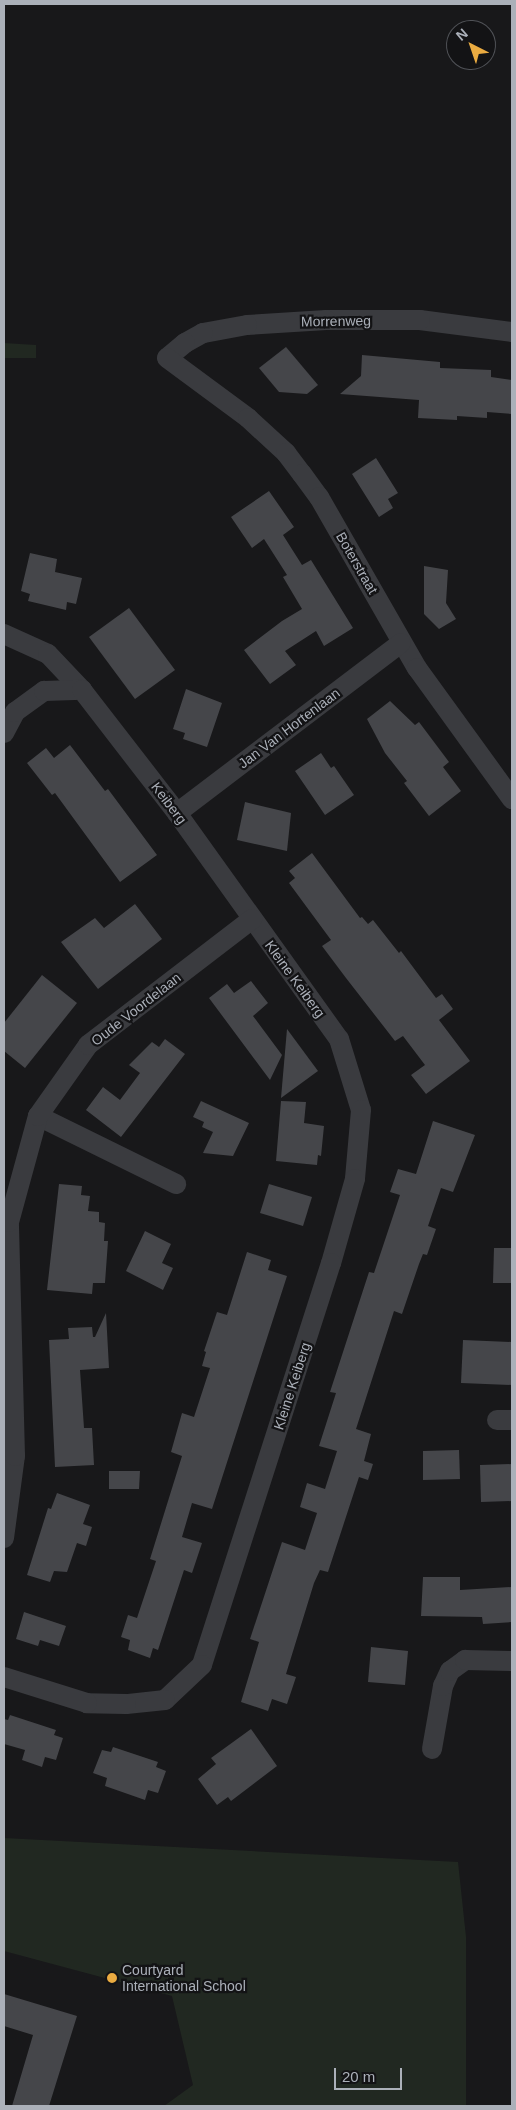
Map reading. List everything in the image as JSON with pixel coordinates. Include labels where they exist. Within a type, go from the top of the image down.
[{"type":"street","name":"Morrenweg","points":[[167,358],[185,343],[203,333],[247,325],[326,320],[420,320],[512,332]]},
{"type":"street","name":"Boterstraat","points":[[167,358],[248,418],[286,454],[302,474],[319,497],[368,580],[401,643],[512,799]]},
{"type":"street","name":"Keiberg","points":[[4,634],[48,654],[82,690],[177,813],[252,919]]},
{"type":"street","name":"Jan Van Hortenlaan","points":[[177,813],[401,643]]},
{"type":"street","points":[[4,733],[15,712],[44,691],[82,690]]},
{"type":"street","name":"Oude Voordelaan","points":[[5,1532],[16,1456],[9,1222],[38,1116],[88,1045],[252,919]]},
{"type":"street","name":"Kleine Keiberg","points":[[4,1677],[87,1703],[126,1704],[165,1700],[202,1665],[339,1235],[355,1179],[361,1110],[339,1039],[252,919]]},
{"type":"street","points":[[38,1116],[176,1184]]},
{"type":"street","points":[[432,1750],[443,1686],[450,1671],[465,1660],[512,1661]]},
{"type":"shaded area","points":[[4,343],[36,345],[36,358],[4,358]]},
{"type":"shaded area","points":[[4,1838],[458,1862],[466,1937],[466,2106],[164,2106],[193,2085],[172,1996],[4,1951]]},
{"type":"building","points":[[286,347],[318,385],[307,394],[279,392],[259,368]]},
{"type":"building","points":[[362,355],[440,362],[440,368],[491,370],[491,377],[512,380],[512,414],[487,412],[487,418],[457,416],[457,420],[418,418],[419,400],[340,394],[361,376]]},
{"type":"building","points":[[376,458],[398,493],[388,499],[393,508],[379,517],[352,474]]},
{"type":"building","points":[[269,491],[294,527],[283,535],[302,565],[311,560],[353,628],[324,646],[316,631],[285,651],[296,665],[270,684],[244,650],[282,621],[302,609],[283,577],[287,575],[264,539],[252,548],[231,517]]},
{"type":"building","points":[[30,553],[57,559],[55,572],[82,578],[76,604],[67,602],[66,610],[28,601],[30,594],[21,591]]},
{"type":"building","points":[[424,566],[448,570],[446,603],[456,619],[439,629],[424,614]]},
{"type":"building","points":[[129,608],[175,670],[135,699],[89,637]]},
{"type":"building","points":[[186,689],[222,703],[207,747],[183,739],[185,733],[173,729]]},
{"type":"building","points":[[390,701],[415,725],[419,722],[449,762],[443,767],[461,791],[429,816],[404,783],[407,781],[385,753],[367,719]]},
{"type":"building","points":[[70,745],[105,791],[108,789],[157,855],[120,882],[55,793],[52,795],[27,763],[46,748],[54,758]]},
{"type":"building","points":[[321,753],[331,768],[334,766],[354,795],[325,815],[295,771]]},
{"type":"building","points":[[245,802],[291,813],[287,851],[237,840]]},
{"type":"building","points":[[312,853],[360,918],[362,917],[368,924],[373,920],[399,953],[401,951],[436,998],[442,994],[453,1009],[439,1020],[470,1061],[426,1094],[411,1075],[425,1065],[403,1036],[395,1041],[322,946],[331,940],[289,883],[295,878],[289,871]]},
{"type":"building","points":[[135,904],[162,939],[98,989],[61,942],[95,918],[104,928]]},
{"type":"building","points":[[42,975],[77,1003],[25,1068],[4,1051],[4,1023]]},
{"type":"building","points":[[251,981],[268,1003],[253,1016],[282,1055],[270,1080],[209,998],[227,984],[234,993]]},
{"type":"building","points":[[287,1029],[318,1071],[281,1098]]},
{"type":"building","points":[[165,1039],[185,1054],[121,1137],[86,1110],[103,1087],[120,1100],[140,1073],[129,1065],[152,1042],[159,1047]]},
{"type":"building","points":[[201,1101],[249,1123],[233,1156],[203,1153],[213,1132],[202,1127],[204,1122],[193,1117]]},
{"type":"building","points":[[281,1101],[306,1102],[304,1123],[324,1126],[321,1156],[318,1155],[317,1165],[276,1161]]},
{"type":"building","points":[[433,1121],[475,1135],[453,1192],[441,1188],[428,1226],[436,1229],[427,1255],[423,1254],[402,1314],[394,1311],[356,1429],[371,1434],[364,1461],[373,1464],[368,1480],[359,1477],[328,1572],[320,1570],[314,1583],[286,1674],[296,1677],[287,1704],[272,1699],[268,1711],[241,1702],[259,1642],[250,1639],[282,1542],[305,1550],[317,1513],[300,1507],[307,1483],[325,1489],[337,1451],[319,1446],[336,1393],[330,1392],[369,1272],[374,1273],[400,1195],[390,1192],[398,1169],[416,1174]]},
{"type":"building","points":[[59,1184],[82,1186],[81,1195],[90,1196],[88,1211],[99,1212],[99,1222],[105,1223],[104,1241],[108,1241],[105,1283],[93,1283],[92,1294],[47,1290]]},
{"type":"building","points":[[269,1184],[312,1197],[303,1226],[260,1213]]},
{"type":"building","points":[[145,1231],[171,1244],[162,1263],[173,1268],[163,1290],[126,1271]]},
{"type":"building","points":[[494,1248],[512,1248],[512,1283],[493,1283]]},
{"type":"building","points":[[247,1252],[271,1260],[268,1270],[287,1276],[212,1509],[192,1503],[182,1537],[202,1543],[192,1573],[184,1570],[158,1650],[153,1648],[150,1658],[128,1650],[130,1640],[121,1637],[128,1615],[137,1618],[156,1561],[150,1559],[182,1456],[171,1452],[182,1413],[194,1417],[210,1368],[202,1366],[206,1352],[204,1351],[217,1312],[227,1315]]},
{"type":"building","points":[[106,1313],[109,1368],[80,1370],[84,1428],[92,1428],[94,1465],[55,1467],[49,1340],[69,1339],[68,1328],[92,1327],[93,1337],[95,1337]]},
{"type":"building","points":[[463,1340],[512,1342],[512,1385],[461,1383]]},
{"type":"building","points":[[459,1450],[460,1479],[423,1480],[423,1451]]},
{"type":"building","points":[[512,1464],[512,1501],[481,1502],[480,1465]]},
{"type":"building","points":[[109,1471],[140,1471],[139,1489],[109,1489]]},
{"type":"building","points":[[57,1493],[90,1505],[83,1524],[92,1527],[86,1546],[77,1543],[67,1572],[54,1571],[50,1582],[27,1575],[48,1508],[51,1509]]},
{"type":"building","points":[[423,1577],[460,1577],[460,1590],[512,1587],[512,1622],[483,1624],[482,1617],[421,1616]]},
{"type":"building","points":[[24,1612],[66,1626],[59,1646],[40,1640],[38,1646],[16,1639]]},
{"type":"building","points":[[371,1647],[408,1651],[405,1685],[368,1682]]},
{"type":"building","points":[[10,1715],[56,1730],[54,1735],[63,1738],[56,1760],[45,1757],[42,1767],[22,1760],[25,1750],[4,1744],[4,1719],[8,1720]]},
{"type":"building","points":[[251,1729],[277,1766],[231,1801],[228,1797],[217,1805],[198,1779],[216,1764],[211,1758]]},
{"type":"building","points":[[113,1747],[158,1762],[156,1767],[166,1771],[158,1793],[148,1790],[145,1800],[105,1786],[107,1778],[93,1773],[102,1750],[111,1752]]},
{"type":"building","points":[[4,1994],[77,2016],[49,2106],[12,2106],[33,2035],[4,2026]]},
{"type":"place","name":"Courtyard International School","points":[[112,1978]]}]
